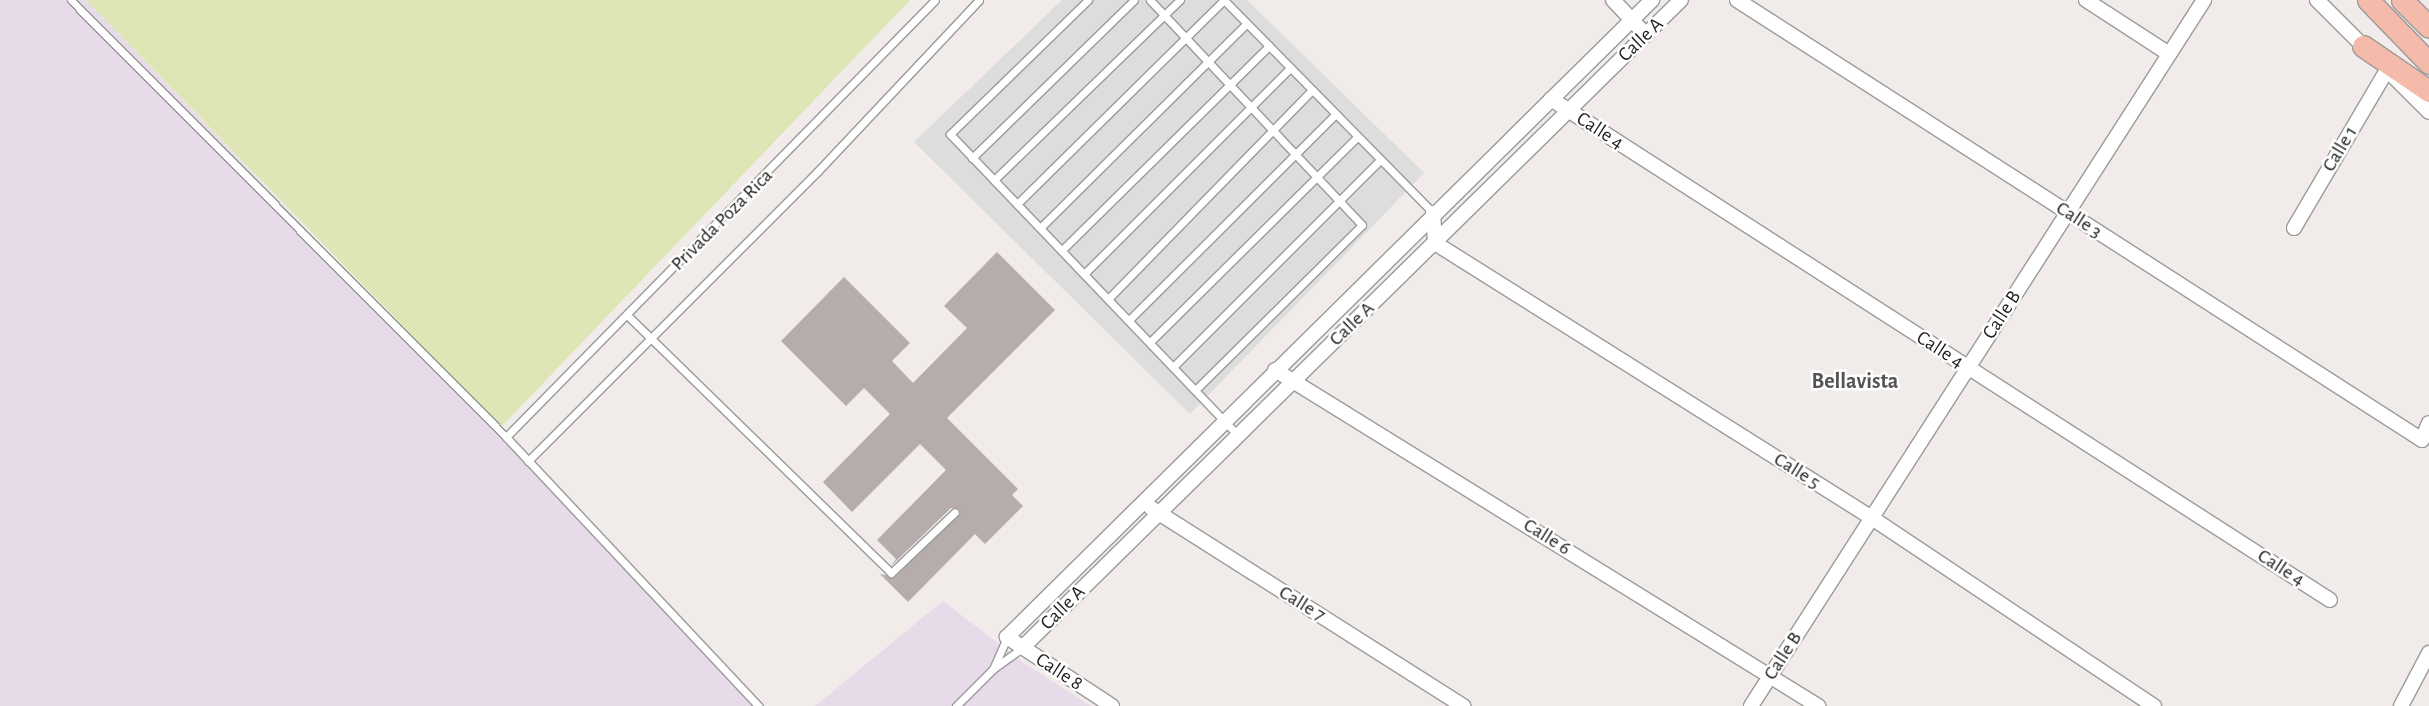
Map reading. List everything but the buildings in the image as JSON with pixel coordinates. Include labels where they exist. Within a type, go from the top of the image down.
[{"type":"main road","points":[[2368,0],[2429,63]]},
{"type":"main road","points":[[2402,0],[2429,27]]},
{"type":"main road","points":[[2363,46],[2429,92]]},
{"type":"street","points":[[1613,0],[1646,35]]},
{"type":"street","name":"Calle A","points":[[1007,637],[1141,502],[1652,0]]},
{"type":"street","name":"Calle 3","points":[[1737,0],[2422,440],[2429,423]]},
{"type":"street","points":[[2086,0],[2169,54]]},
{"type":"street","name":"Calle B","points":[[1751,706],[2204,0]]},
{"type":"street","points":[[2317,0],[2429,112]]},
{"type":"street","name":"Calle A","points":[[1022,648],[1646,35],[1675,2]]},
{"type":"street","name":"Calle 1","points":[[2294,228],[2387,70]]},
{"type":"street","name":"Calle 4","points":[[1551,99],[2330,600]]},
{"type":"street","points":[[1433,214],[1435,243]]},
{"type":"street","name":"Calle 5","points":[[1435,243],[1872,518],[2154,706]]},
{"type":"street","name":"Calle 6","points":[[1275,370],[1771,675],[1818,706]]},
{"type":"street","name":"Calle 7","points":[[1141,502],[1463,706]]},
{"type":"street","name":"Calle 8","points":[[1007,637],[1112,706]]},
{"type":"street","points":[[2401,706],[2429,652]]},
{"type":"lane","points":[[71,0],[506,437],[759,706]]},
{"type":"lane","name":"Privada Poza Rica","points":[[506,437],[936,0]]},
{"type":"lane","points":[[528,461],[650,340],[979,0]]},
{"type":"lane","points":[[1088,0],[950,134],[1197,388],[1238,435]]},
{"type":"lane","points":[[972,158],[1134,0]]},
{"type":"lane","points":[[1150,0],[1338,202],[1362,225],[1197,388]]},
{"type":"lane","points":[[994,180],[1180,0]]},
{"type":"lane","points":[[1017,204],[1224,0],[1433,214]]},
{"type":"lane","points":[[1040,228],[1247,23]]},
{"type":"lane","points":[[1062,250],[1269,46]]},
{"type":"lane","points":[[1085,273],[1290,68]]},
{"type":"lane","points":[[1109,298],[1312,90]]},
{"type":"lane","points":[[1130,319],[1335,115]]},
{"type":"lane","points":[[1151,341],[1357,137]]},
{"type":"lane","points":[[1175,366],[1380,160]]},
{"type":"lane","points":[[627,315],[650,340],[891,573],[955,512]]},
{"type":"lane","points":[[993,669],[1007,637]]},
{"type":"lane","points":[[956,706],[993,669],[1022,648]]},
{"type":"shaded area","points":[[0,0],[86,0],[765,706],[0,706]]},
{"type":"shaded area","points":[[1062,0],[1247,0],[1424,173],[1190,414],[914,142]]},
{"type":"shaded area","points":[[943,601],[1024,663],[1091,706],[815,706]]},
{"type":"green space","points":[[86,0],[910,0],[501,427]]},
{"type":"district","name":"Bellavista","points":[[1855,382]]}]
